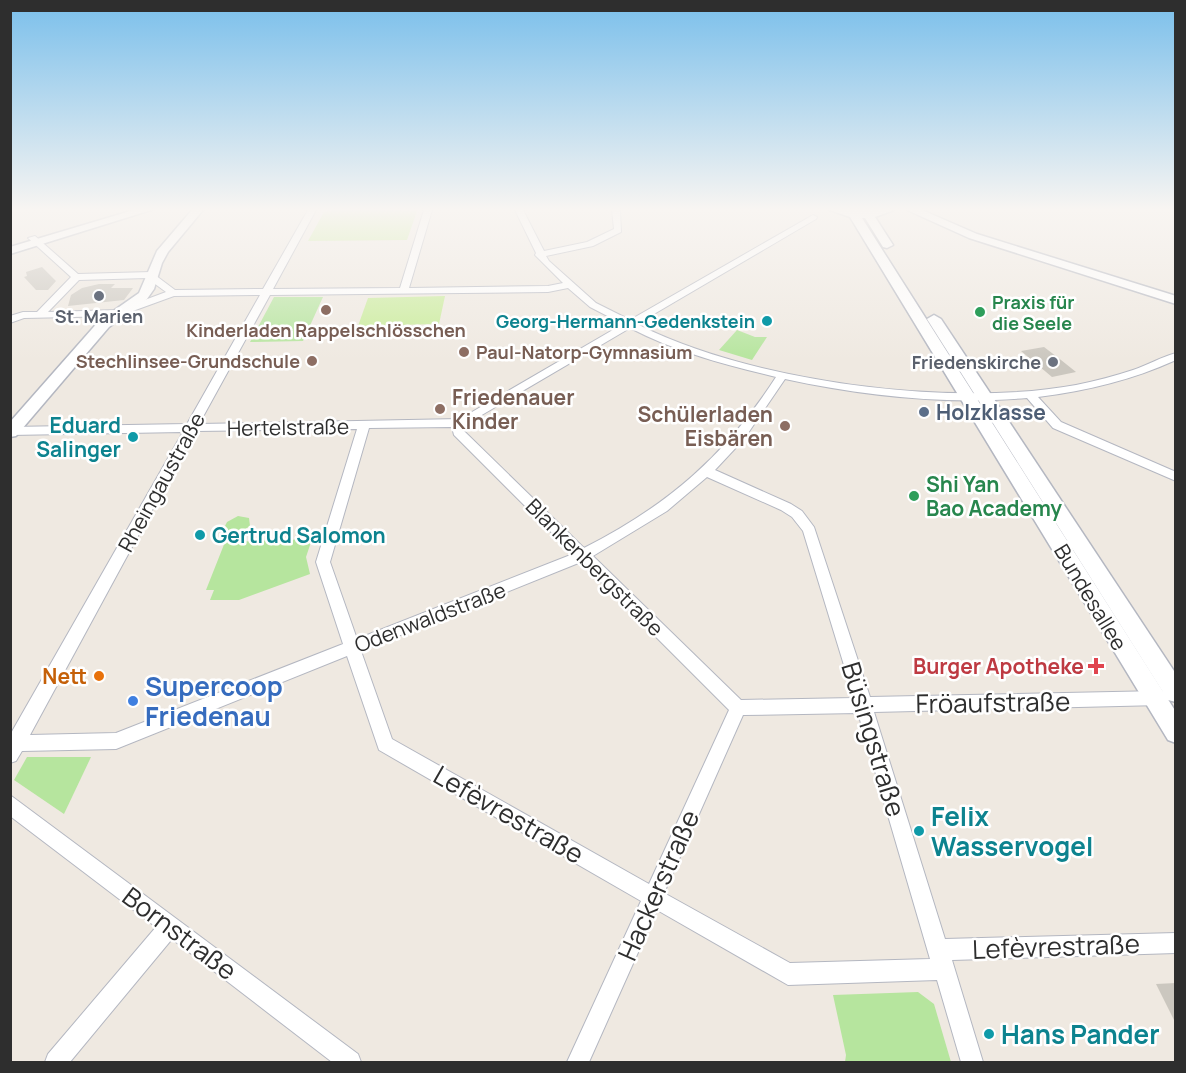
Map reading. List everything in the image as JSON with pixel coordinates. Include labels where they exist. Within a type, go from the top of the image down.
[{"type":"street","points":[[57,260],[76,277],[151,276],[172,293]]},
{"type":"street","points":[[11,432],[92,338],[143,296],[159,260]]},
{"type":"street","name":"Rheingaustraße","points":[[13,747],[284,260]]},
{"type":"street","points":[[404,290],[413,260]]},
{"type":"street","points":[[544,260],[567,285],[603,310],[630,325],[696,353],[781,377],[875,392],[976,396],[1029,394],[1076,388],[1113,379],[1176,356]]},
{"type":"street","points":[[458,424],[466,422],[740,260]]},
{"type":"street","name":"Bundesallee","points":[[887,260],[1176,693]]},
{"type":"street","name":"Bundesallee","points":[[895,260],[1153,698],[1176,733]]},
{"type":"street","points":[[1047,260],[1176,300]]},
{"type":"street","points":[[40,315],[76,277]]},
{"type":"street","points":[[10,320],[23,315],[121,312],[172,293],[548,289],[567,285]]},
{"type":"street","points":[[1151,294],[1176,305]]},
{"type":"street","name":"Odenwaldstraße","points":[[13,747],[116,741],[582,555],[626,532],[663,507],[707,472],[751,425],[781,377]]},
{"type":"street","points":[[1029,394],[1057,425],[1176,477]]},
{"type":"street","name":"Hertelstraße","points":[[11,432],[458,424]]},
{"type":"street","name":"Blankenbergstraße","points":[[458,424],[458,432],[738,708]]},
{"type":"street","name":"Lefèvrestraße","points":[[364,425],[323,559],[385,744],[788,974],[940,959],[1176,943]]},
{"type":"street","name":"Büsingstraße","points":[[707,472],[786,507],[809,530],[972,1062]]},
{"type":"street","name":"Fröaufstraße","points":[[738,708],[1176,698]]},
{"type":"street","name":"Hackerstraße","points":[[578,1062],[738,708]]},
{"type":"street","name":"Bornstraße","points":[[10,804],[350,1062]]},
{"type":"street","points":[[56,1062],[170,926]]},
{"type":"green space","points":[[445,296],[439,324],[358,326],[368,298]]},
{"type":"green space","points":[[274,297],[323,297],[303,341],[250,342]]},
{"type":"green space","points":[[737,330],[755,337],[767,337],[752,360],[719,350]]},
{"type":"green space","points":[[238,516],[249,518],[250,526],[239,533],[227,533],[224,528],[227,522]]},
{"type":"green space","points":[[312,539],[306,557],[310,574],[239,600],[210,600],[214,590],[206,590],[225,542]]},
{"type":"green space","points":[[27,757],[91,757],[64,814],[14,780]]},
{"type":"green space","points":[[918,992],[934,1004],[951,1062],[845,1062],[846,1055],[833,995]]},
{"type":"building","points":[[42,267],[56,281],[48,290],[36,290],[24,277],[27,276],[26,272]]},
{"type":"building","name":"St. Marien","points":[[99,284],[115,284],[111,288],[133,288],[124,300],[68,306],[71,295],[82,288]]},
{"type":"building","name":"Friedenskirche","points":[[1044,347],[1076,372],[1052,377],[1021,351]]},
{"type":"building","points":[[1176,983],[1176,1024],[1156,984]]},
{"type":"place","name":"St. Marien","points":[[99,296]]},
{"type":"place","name":"Kinderladen Rappelschlösschen","points":[[326,310]]},
{"type":"place","name":"Praxis für die Seele","points":[[980,312]]},
{"type":"place","name":"Georg-Hermann-Gedenkstein","points":[[767,321]]},
{"type":"place","name":"Paul-Natorp-Gymnasium","points":[[464,352]]},
{"type":"place","name":"Stechlinsee-Grundschule","points":[[312,361]]},
{"type":"place","name":"Friedenskirche","points":[[1053,362]]},
{"type":"place","name":"Friedenauer Kinder","points":[[440,409]]},
{"type":"place","name":"Holzklasse","points":[[924,412]]},
{"type":"place","name":"Schülerladen Eisbären","points":[[785,426]]},
{"type":"place","name":"Eduard Salinger","points":[[133,437]]},
{"type":"place","name":"Shi Yan Bao Academy","points":[[914,496]]},
{"type":"place","name":"Gertrud Salomon","points":[[200,535]]},
{"type":"place","name":"Burger Apotheke","points":[[1096,666]]},
{"type":"place","name":"Nett","points":[[99,676]]},
{"type":"place","name":"Supercoop Friedenau","points":[[133,701]]},
{"type":"place","name":"Felix Wasservogel","points":[[919,831]]},
{"type":"place","name":"Hans Pander","points":[[989,1034]]}]
